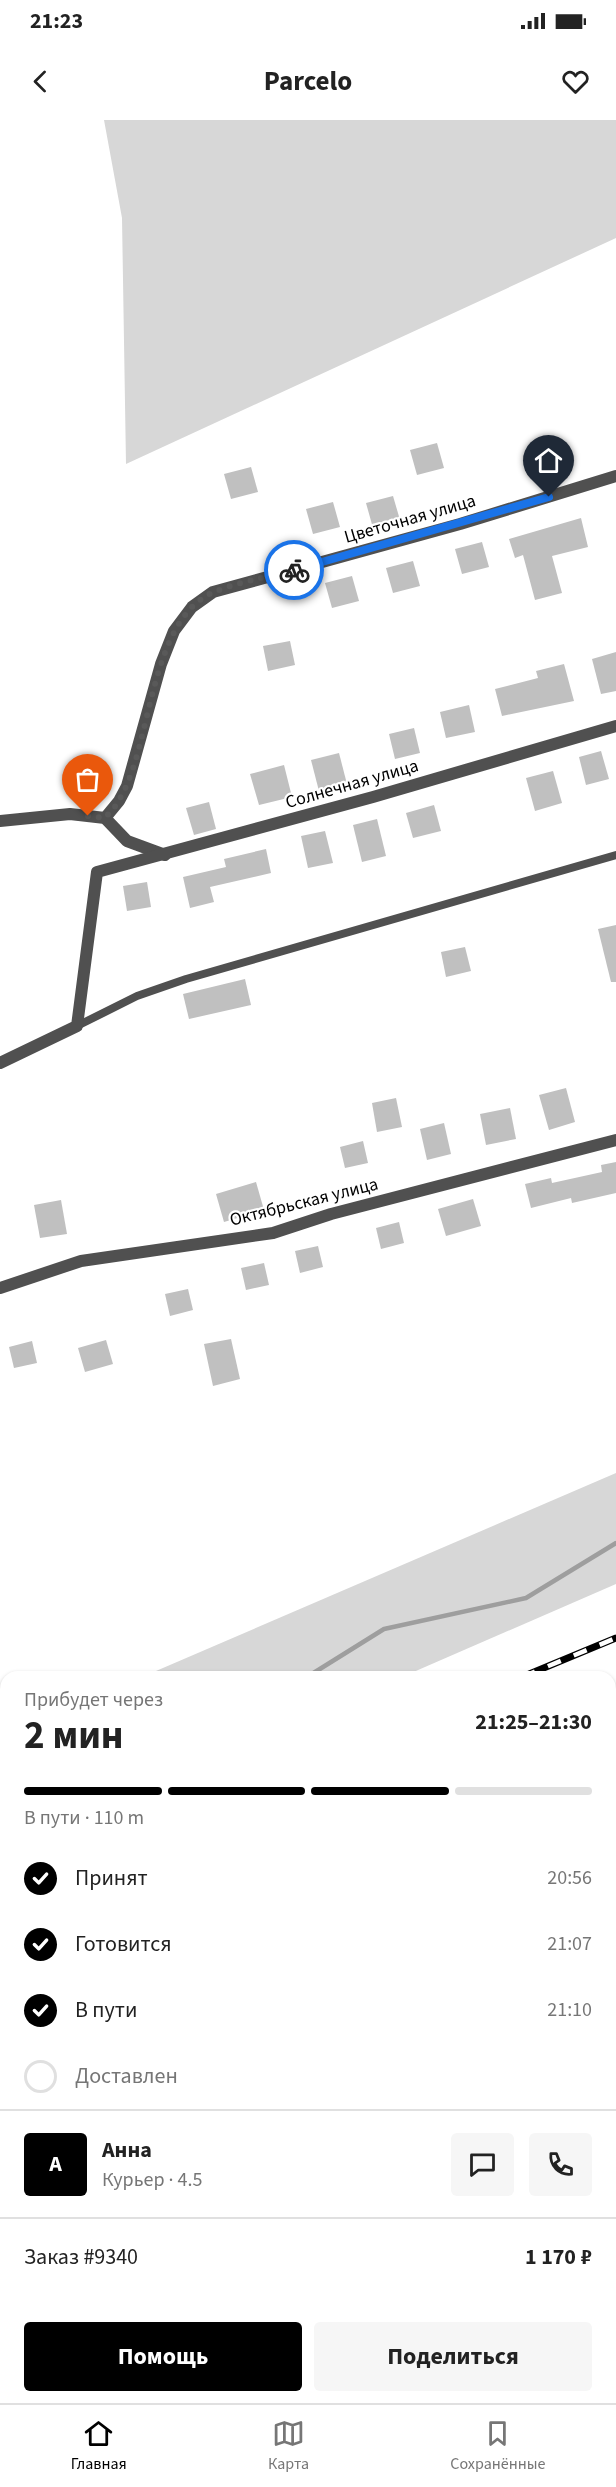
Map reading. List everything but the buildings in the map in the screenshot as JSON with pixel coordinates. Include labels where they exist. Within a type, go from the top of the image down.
[{"type":"street","name":"Цветочная улица","points":[[105,818],[119,801],[127,786],[161,664],[174,631],[192,607],[213,592],[460,524],[616,476]]},
{"type":"street","name":"Солнечная улица","points":[[77,1026],[97,872],[165,855],[616,726]]},
{"type":"street","points":[[0,821],[70,814],[105,818],[127,841],[165,855]]},
{"type":"street","points":[[0,1063],[77,1026]]},
{"type":"street","name":"Октябрьская улица","points":[[0,1288],[81,1261],[198,1246],[273,1233],[331,1214],[616,1140]]},
{"type":"lane","points":[[77,1026],[137,996],[186,979],[616,855]]},
{"type":"shaded area","points":[[104,120],[616,120],[616,238],[126,464],[122,218]]},
{"type":"shaded area","points":[[616,1473],[616,1584],[416,1671],[156,1671]]},
{"type":"waterway","points":[[317,1671],[384,1629],[526,1598],[616,1543]]},
{"type":"railway","points":[[536,1671],[616,1638]]},
{"type":"way so far","points":[[88,816],[105,818],[119,801],[127,786],[161,664],[174,631],[192,607],[213,592],[294,570]]},
{"type":"route","points":[[294,570],[549,497]]}]
